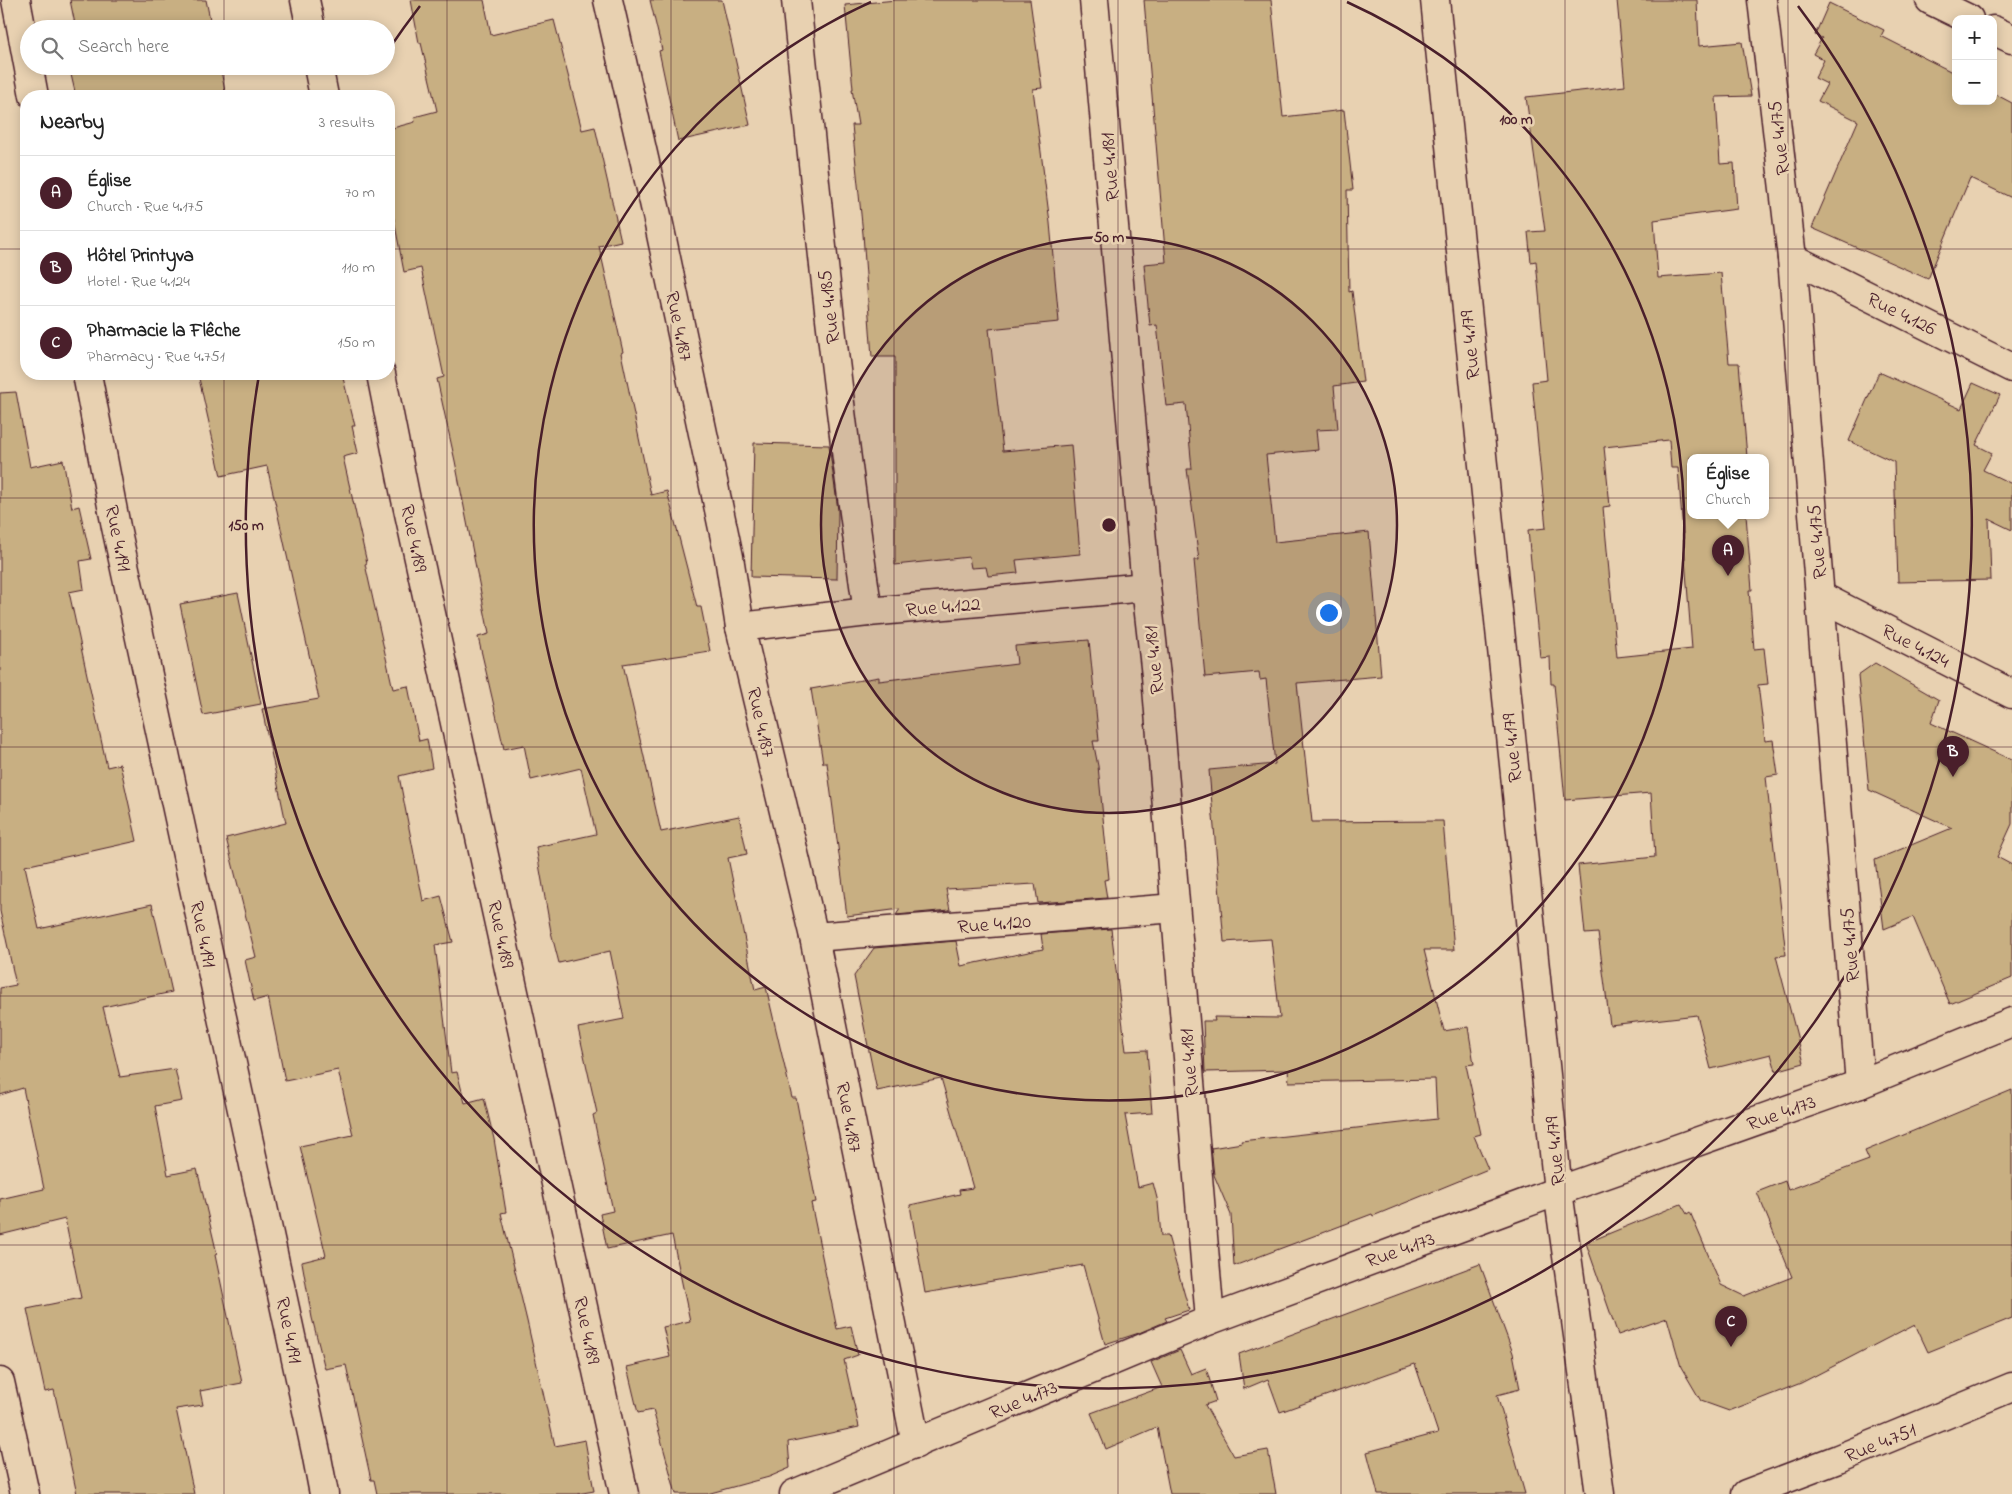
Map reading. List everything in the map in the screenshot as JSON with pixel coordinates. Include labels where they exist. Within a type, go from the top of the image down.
[{"type":"street","points":[[16,0],[20,21]]},
{"type":"street","points":[[305,0],[309,20]]},
{"type":"street","name":"Rue 4.187","points":[[608,0],[658,220],[723,528],[740,628],[814,938],[916,1444]]},
{"type":"street","name":"Rue 4.185","points":[[796,0],[827,303],[854,519],[868,612]]},
{"type":"street","name":"Rue 4.181","points":[[1094,0],[1146,587],[1156,676],[1210,1320]]},
{"type":"street","name":"Rue 4.179","points":[[1435,0],[1558,1191],[1600,1494]]},
{"type":"street","name":"Rue 4.175","points":[[1762,0],[1792,258],[1860,1084]]},
{"type":"street","points":[[1930,0],[1961,15]]},
{"type":"street","points":[[1997,32],[2012,39]]},
{"type":"street","points":[[30,75],[33,90]]},
{"type":"street","points":[[320,75],[323,90]]},
{"type":"street","name":"Rue 4.126","points":[[1792,258],[2012,368]]},
{"type":"street","name":"Rue 4.191","points":[[88,380],[118,537],[324,1494]]},
{"type":"street","name":"Rue 4.189","points":[[382,380],[416,543],[624,1494]]},
{"type":"street","name":"Rue 4.122","points":[[740,628],[868,612],[1146,587]]},
{"type":"street","name":"Rue 4.124","points":[[1820,596],[2012,694]]},
{"type":"street","name":"Rue 4.120","points":[[814,938],[1175,908]]},
{"type":"street","name":"Rue 4.173","points":[[794,1494],[1210,1320],[1558,1191],[1860,1084],[2012,1022]]},
{"type":"street","points":[[0,1382],[25,1494]]},
{"type":"street","name":"Rue 4.751","points":[[1746,1494],[1838,1459],[2012,1387]]},
{"type":"building","points":[[70,0],[206,0],[210,20],[74,20]]},
{"type":"building","points":[[411,0],[484,0],[491,35],[554,20],[582,130],[595,127],[621,241],[599,246],[623,352],[621,353],[651,495],[667,491],[697,607],[701,607],[710,651],[623,664],[661,832],[739,816],[747,854],[728,858],[755,990],[766,987],[792,1098],[796,1098],[816,1202],[811,1203],[837,1329],[851,1326],[858,1355],[844,1360],[859,1427],[788,1442],[790,1468],[769,1477],[707,1494],[676,1494],[653,1410],[638,1413],[627,1367],[670,1357],[663,1327],[690,1321],[672,1235],[607,1249],[600,1214],[613,1211],[593,1115],[597,1113],[578,1028],[624,1019],[610,951],[559,963],[551,932],[536,847],[596,834],[581,768],[531,780],[524,745],[504,749],[478,637],[489,634],[437,379],[444,377],[421,268],[404,272],[395,225],[395,127],[415,122],[414,117],[437,111],[421,43],[419,43]]},
{"type":"building","points":[[650,0],[722,0],[750,125],[678,141],[659,51],[662,50]]},
{"type":"building","points":[[896,0],[1030,0],[1042,88],[1033,89],[1050,223],[1059,322],[989,329],[1003,451],[1071,445],[1080,554],[1016,560],[1018,573],[988,576],[986,567],[971,568],[969,557],[895,565],[895,357],[872,357],[863,234],[852,125],[858,125],[852,89],[845,5]]},
{"type":"building","points":[[1144,0],[1271,0],[1283,117],[1344,110],[1353,190],[1347,190],[1349,292],[1352,291],[1363,382],[1334,386],[1338,429],[1316,430],[1318,450],[1266,455],[1275,542],[1369,532],[1381,676],[1297,683],[1312,822],[1443,821],[1454,950],[1424,950],[1444,1031],[1468,1027],[1474,1064],[1466,1065],[1481,1134],[1474,1136],[1488,1169],[1373,1216],[1372,1214],[1234,1266],[1231,1215],[1214,1175],[1211,1148],[1242,1143],[1241,1141],[1437,1119],[1435,1079],[1289,1082],[1288,1070],[1205,1072],[1203,1021],[1215,1021],[1214,1017],[1280,1018],[1271,939],[1224,942],[1209,770],[1275,764],[1266,679],[1260,680],[1259,672],[1205,677],[1194,560],[1199,560],[1187,469],[1192,469],[1186,404],[1166,406],[1157,325],[1150,326],[1144,264],[1166,262]]},
{"type":"building","points":[[1617,0],[1697,0],[1699,46],[1742,42],[1751,96],[1716,97],[1720,164],[1734,163],[1737,209],[1654,220],[1658,278],[1721,273],[1729,363],[1739,363],[1747,454],[1687,454],[1687,519],[1746,519],[1752,590],[1749,590],[1754,649],[1764,648],[1768,684],[1758,685],[1765,741],[1773,740],[1778,775],[1766,777],[1786,955],[1776,956],[1804,1063],[1776,1071],[1771,1054],[1711,1069],[1697,1015],[1610,1025],[1598,933],[1585,934],[1578,865],[1655,857],[1651,793],[1565,800],[1554,684],[1551,684],[1550,657],[1540,658],[1528,530],[1546,528],[1532,382],[1547,380],[1536,261],[1531,262],[1528,232],[1545,231],[1526,97],[1625,86]],"holes":[[[1669,440],[1671,468],[1678,468],[1692,649],[1617,657],[1603,507],[1610,506],[1604,447]]]},
{"type":"building","points":[[1829,3],[1884,30],[1881,36],[1952,72],[1952,105],[1997,105],[1997,95],[2012,103],[2012,198],[1970,178],[1928,279],[1812,228],[1858,121],[1818,101],[1827,84],[1815,78],[1824,60],[1813,54],[1822,38],[1815,35]]},
{"type":"building","points":[[71,75],[222,75],[225,90],[75,90]]},
{"type":"building","points":[[1879,372],[1961,409],[1973,383],[2000,395],[1976,445],[1992,453],[1983,470],[2012,484],[2012,530],[1989,519],[1991,580],[1898,582],[1894,462],[1849,441]]},
{"type":"building","points":[[199,380],[344,380],[355,426],[352,426],[358,453],[343,457],[393,689],[408,686],[419,741],[427,739],[432,768],[399,776],[423,901],[441,896],[453,942],[435,945],[451,1073],[457,1072],[465,1103],[484,1098],[494,1139],[506,1212],[501,1213],[555,1446],[585,1440],[594,1491],[577,1494],[377,1494],[374,1480],[371,1480],[346,1365],[325,1369],[312,1318],[302,1262],[326,1256],[300,1146],[353,1135],[338,1070],[285,1081],[268,997],[254,1001],[245,960],[256,957],[226,838],[286,823],[262,709],[319,699],[267,466],[221,476]]},
{"type":"building","points":[[16,392],[30,467],[63,460],[72,508],[79,506],[91,559],[80,561],[84,589],[69,592],[107,767],[120,764],[137,841],[25,866],[39,929],[152,904],[172,992],[103,1007],[120,1077],[175,1069],[182,1101],[155,1106],[168,1175],[197,1169],[217,1254],[215,1255],[242,1383],[200,1391],[203,1405],[176,1409],[194,1494],[77,1494],[54,1390],[45,1392],[27,1309],[81,1298],[65,1219],[0,1235],[0,1199],[44,1189],[23,1088],[0,1095],[0,988],[16,985],[0,911],[0,393]]},
{"type":"building","points":[[754,443],[829,445],[838,510],[837,579],[751,577]]},
{"type":"building","points":[[238,593],[261,704],[203,715],[180,604]]},
{"type":"building","points":[[1089,640],[1099,741],[1093,741],[1098,766],[1109,879],[1104,880],[1107,898],[1038,903],[1035,884],[946,889],[950,910],[896,915],[900,909],[847,916],[827,763],[823,763],[811,689],[879,677],[879,681],[1017,664],[1015,646]]},
{"type":"building","points":[[1875,663],[1939,700],[1931,723],[2012,760],[2012,824],[1997,857],[2012,865],[2012,978],[1950,1004],[1913,917],[1884,929],[1875,860],[1952,828],[1869,790],[1858,675]]},
{"type":"building","points":[[1111,929],[1126,1051],[1147,1050],[1152,1113],[1125,1115],[1138,1187],[1153,1183],[1158,1202],[1161,1236],[1168,1236],[1189,1310],[1165,1318],[1167,1321],[1139,1333],[1105,1344],[1083,1265],[925,1293],[910,1205],[960,1194],[959,1190],[973,1188],[941,1078],[877,1091],[854,976],[874,948],[956,941],[961,966],[1043,949],[1041,934]]},
{"type":"building","points":[[2012,1090],[2012,1318],[1928,1352],[1915,1324],[1801,1383],[1729,1411],[1701,1401],[1681,1367],[1667,1318],[1618,1335],[1586,1243],[1681,1204],[1687,1214],[1690,1212],[1721,1285],[1744,1296],[1792,1277],[1757,1192],[1785,1181],[1788,1190],[1869,1160],[1865,1151]]},
{"type":"building","points":[[1480,1264],[1513,1353],[1520,1389],[1497,1395],[1525,1494],[1378,1494],[1367,1452],[1438,1433],[1415,1364],[1280,1412],[1268,1379],[1244,1389],[1239,1354]]},
{"type":"building","points":[[1180,1350],[1191,1374],[1206,1368],[1216,1401],[1205,1405],[1234,1456],[1268,1450],[1276,1494],[1170,1494],[1157,1427],[1106,1449],[1091,1413],[1162,1387],[1151,1362]]},
{"type":"place","name":"Église","points":[[1728,576]]},
{"type":"place","name":"Hôtel Printyva","points":[[1953,777]]},
{"type":"place","name":"Pharmacie la Flêche","points":[[1731,1347]]}]
